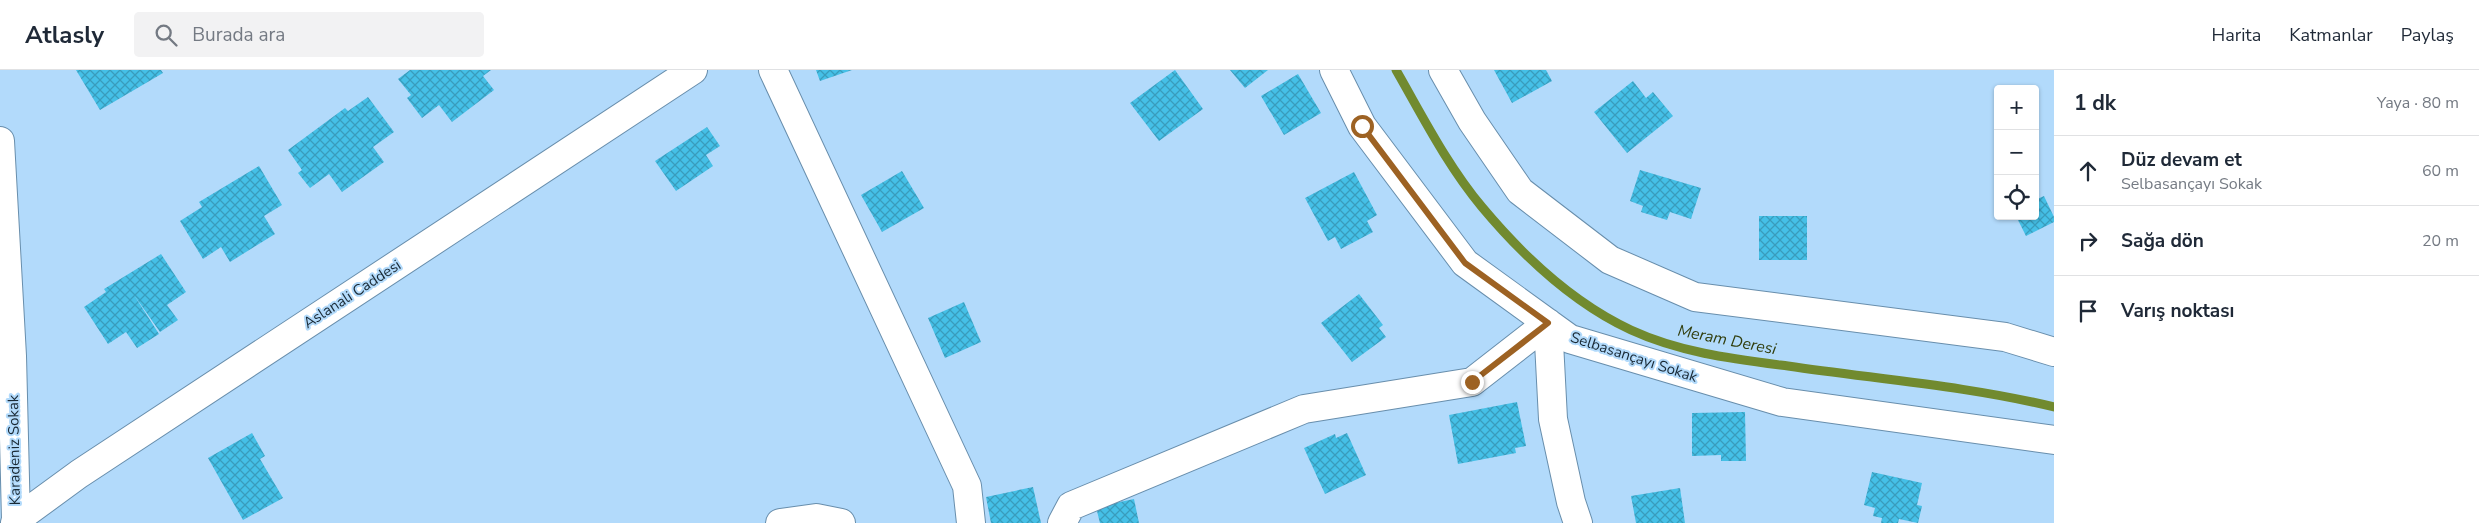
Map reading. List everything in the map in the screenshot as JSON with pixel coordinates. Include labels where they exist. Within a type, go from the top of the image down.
[{"type":"street","name":"Aslanali Caddesi","points":[[15,522],[79,474],[693,70]]},
{"type":"street","points":[[773,70],[967,486],[971,523]]},
{"type":"street","name":"Selbasançayı Sokak","points":[[1334,70],[1362,126],[1465,263],[1570,339],[1782,402],[2054,440]]},
{"type":"street","points":[[1444,70],[1472,121],[1520,191],[1610,260],[1695,297],[2005,338],[2052,349]]},
{"type":"street","name":"Karadeniz Sokak","points":[[0,141],[4,279],[12,356],[15,522]]},
{"type":"street","points":[[1062,523],[1071,506],[1304,409],[1472,382],[1548,323]]},
{"type":"street","points":[[1548,323],[1553,419],[1571,502],[1578,523]]},
{"type":"street","points":[[780,523],[816,518],[842,523]]},
{"type":"building","points":[[76,70],[161,70],[163,73],[100,110]]},
{"type":"building","points":[[410,70],[491,70],[483,76],[494,90],[452,122],[439,105],[422,118],[407,98],[411,95],[398,79]]},
{"type":"building","points":[[816,70],[852,70],[820,81]]},
{"type":"building","points":[[1175,70],[1203,109],[1159,141],[1130,103]]},
{"type":"building","points":[[1230,70],[1268,70],[1245,88]]},
{"type":"building","points":[[1494,70],[1546,70],[1552,81],[1512,103]]},
{"type":"building","points":[[1298,74],[1321,113],[1284,135],[1261,96]]},
{"type":"building","points":[[1633,81],[1646,98],[1653,92],[1673,116],[1627,153],[1594,112]]},
{"type":"building","points":[[368,97],[394,132],[373,147],[384,162],[342,192],[329,174],[310,188],[298,173],[302,170],[288,150],[345,108],[348,111]]},
{"type":"building","points":[[707,127],[720,146],[706,155],[713,166],[676,191],[655,161]]},
{"type":"building","points":[[259,166],[282,205],[264,216],[275,234],[230,262],[221,247],[203,259],[180,221],[202,207],[199,202]]},
{"type":"building","points":[[1640,170],[1701,188],[1691,219],[1670,212],[1667,220],[1641,212],[1643,206],[1630,201]]},
{"type":"building","points":[[902,171],[924,208],[882,232],[861,195]]},
{"type":"building","points":[[1354,172],[1377,215],[1367,221],[1373,232],[1341,249],[1335,237],[1328,241],[1305,198]]},
{"type":"building","points":[[2044,196],[2054,217],[2054,222],[2026,236],[2018,220],[2039,220],[2039,198]]},
{"type":"building","points":[[1759,216],[1807,216],[1807,260],[1759,260]]},
{"type":"building","points":[[161,254],[186,292],[167,305],[178,320],[160,332],[134,295],[159,334],[137,348],[126,332],[108,344],[84,307],[106,292],[104,289]]},
{"type":"building","points":[[1359,294],[1383,325],[1379,328],[1386,337],[1352,362],[1321,323]]},
{"type":"building","points":[[964,302],[981,342],[945,358],[928,318]]},
{"type":"building","points":[[1517,402],[1526,446],[1515,448],[1516,453],[1458,464],[1449,415]]},
{"type":"building","points":[[1745,412],[1746,461],[1721,461],[1721,455],[1692,456],[1692,413]]},
{"type":"building","points":[[252,433],[265,456],[260,459],[283,498],[243,520],[208,458]]},
{"type":"building","points":[[1347,433],[1366,475],[1325,494],[1304,448],[1335,434],[1336,438]]},
{"type":"building","points":[[1872,472],[1922,483],[1917,505],[1922,506],[1918,523],[1899,519],[1898,523],[1881,523],[1882,518],[1873,516],[1875,508],[1864,505]]},
{"type":"building","points":[[1033,487],[1041,523],[991,523],[986,497]]},
{"type":"building","points":[[1680,488],[1685,523],[1636,523],[1631,496]]},
{"type":"building","points":[[1134,499],[1139,523],[1100,523],[1096,507]]},
{"type":"waterway","name":"Meram Deresi","points":[[1396,70],[1436,140],[1469,191],[1514,243],[1569,292],[1610,319],[1631,330],[1688,350],[1708,354],[1955,388],[2054,407]]},
{"type":"route","points":[[1362,126],[1465,263],[1548,323],[1472,382]]}]
